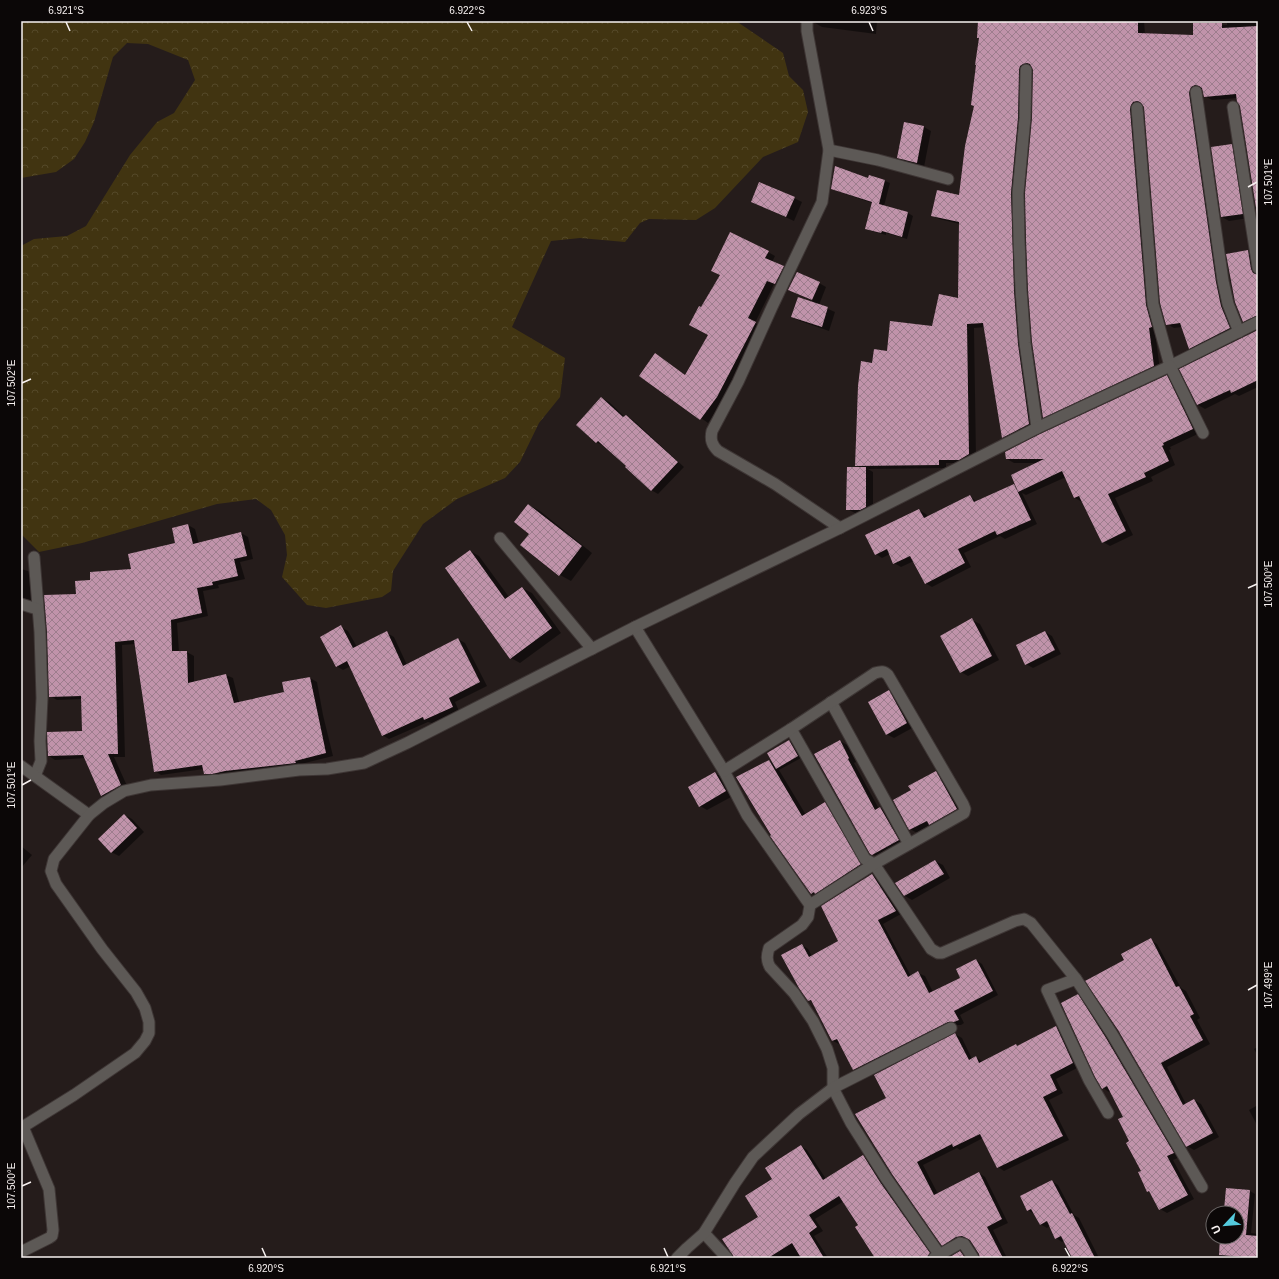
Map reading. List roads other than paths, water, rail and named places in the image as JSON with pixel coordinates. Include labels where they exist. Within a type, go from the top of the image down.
[{"type":"street","points":[[807,21],[807,31],[829,150],[822,202],[738,382],[712,431],[711,436],[714,447],[718,451],[775,484],[840,528]]},
{"type":"street","points":[[1026,70],[1025,118],[1018,193],[1019,246],[1025,343],[1037,428]]},
{"type":"street","points":[[1196,92],[1223,281],[1228,304],[1239,332]]},
{"type":"street","points":[[1233,107],[1258,268]]},
{"type":"street","points":[[1138,108],[1153,304],[1170,366],[1203,433]]},
{"type":"street","points":[[829,150],[878,160],[948,179]]},
{"type":"street","points":[[21,1252],[52,1236],[54,1230],[49,1189],[22,1127],[74,1095],[135,1053],[145,1041],[149,1033],[149,1022],[145,1008],[136,992],[102,949],[56,884],[51,871],[54,859],[89,815],[104,803],[124,792],[150,785],[220,780],[299,770],[327,769],[364,763],[407,743],[635,627],[840,528],[1037,428],[1170,366],[1258,322]]},
{"type":"street","points":[[500,538],[592,649]]},
{"type":"street","points":[[34,557],[40,632],[42,698],[40,741],[41,761],[35,776]]},
{"type":"street","points":[[21,604],[37,609]]},
{"type":"street","points":[[635,627],[724,771],[747,815],[810,905],[808,918],[769,948],[766,958],[770,967],[794,993],[812,1021],[827,1049],[833,1068],[833,1088],[851,1123],[936,1256],[958,1243],[962,1243],[973,1258]]},
{"type":"street","points":[[724,771],[876,673],[881,671],[888,675],[963,804],[965,809],[964,813],[874,864],[810,905]]},
{"type":"street","points":[[831,702],[909,844]]},
{"type":"street","points":[[791,729],[865,859],[874,864],[931,949],[942,953],[1015,921],[1024,919],[1031,923],[1076,979],[1112,1034],[1202,1187]]},
{"type":"street","points":[[21,766],[89,815]]},
{"type":"street","points":[[1076,979],[1047,990],[1089,1080],[1108,1113]]},
{"type":"street","points":[[677,1258],[704,1233],[753,1157],[818,1098],[833,1088],[951,1028]]},
{"type":"street","points":[[704,1233],[727,1258]]}]
